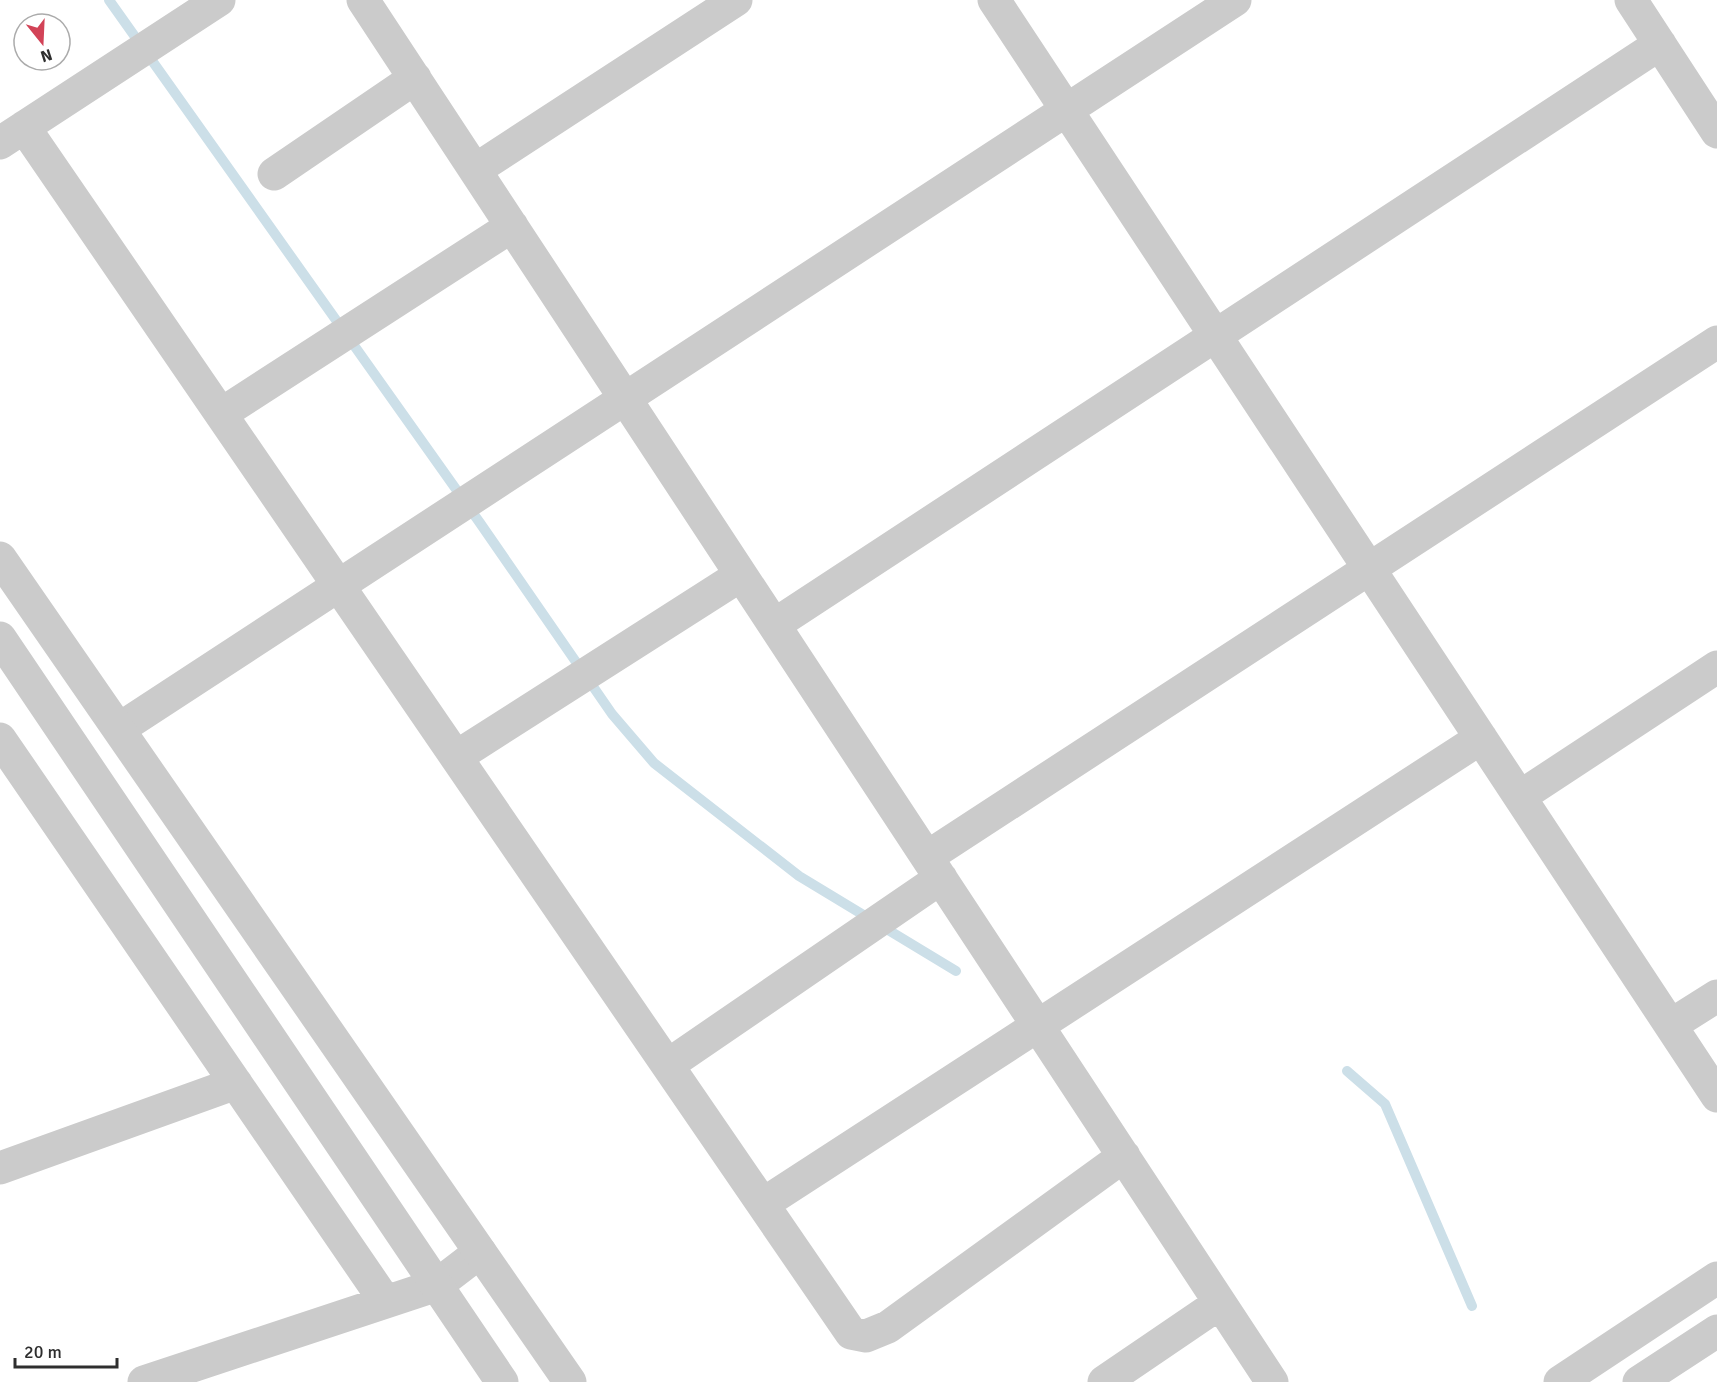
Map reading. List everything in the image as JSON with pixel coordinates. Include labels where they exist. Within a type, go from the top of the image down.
[{"type":"street","points":[[219,0],[12,135],[221,414],[851,1333],[866,1336],[888,1327],[1124,1156]]},
{"type":"street","points":[[363,0],[1272,1382]]},
{"type":"street","points":[[475,170],[736,0]]},
{"type":"street","points":[[994,0],[1717,1096]]},
{"type":"street","points":[[119,729],[1066,108],[1235,0]]},
{"type":"street","points":[[1631,0],[1717,130]]},
{"type":"street","points":[[774,625],[1659,44]]},
{"type":"street","points":[[274,174],[415,78]]},
{"type":"street","points":[[221,414],[512,226]]},
{"type":"street","points":[[668,1065],[897,908],[934,868],[1369,568],[1717,342]]},
{"type":"street","points":[[0,558],[570,1382]]},
{"type":"street","points":[[456,757],[741,575]]},
{"type":"street","points":[[0,638],[502,1382]]},
{"type":"street","points":[[1521,796],[1717,667]]},
{"type":"street","points":[[762,1204],[1481,738]]},
{"type":"street","points":[[0,739],[385,1301]]},
{"type":"street","points":[[1671,1026],[1717,996]]},
{"type":"street","points":[[0,1168],[236,1083]]},
{"type":"street","points":[[144,1382],[437,1285],[480,1251]]},
{"type":"street","points":[[1560,1382],[1717,1278]]},
{"type":"street","points":[[1104,1382],[1220,1303]]},
{"type":"street","points":[[1639,1382],[1717,1331]]},
{"type":"waterway","points":[[109,0],[480,523],[612,714],[654,763],[799,876],[956,971]]},
{"type":"waterway","points":[[1347,1071],[1385,1104],[1472,1306]]}]
